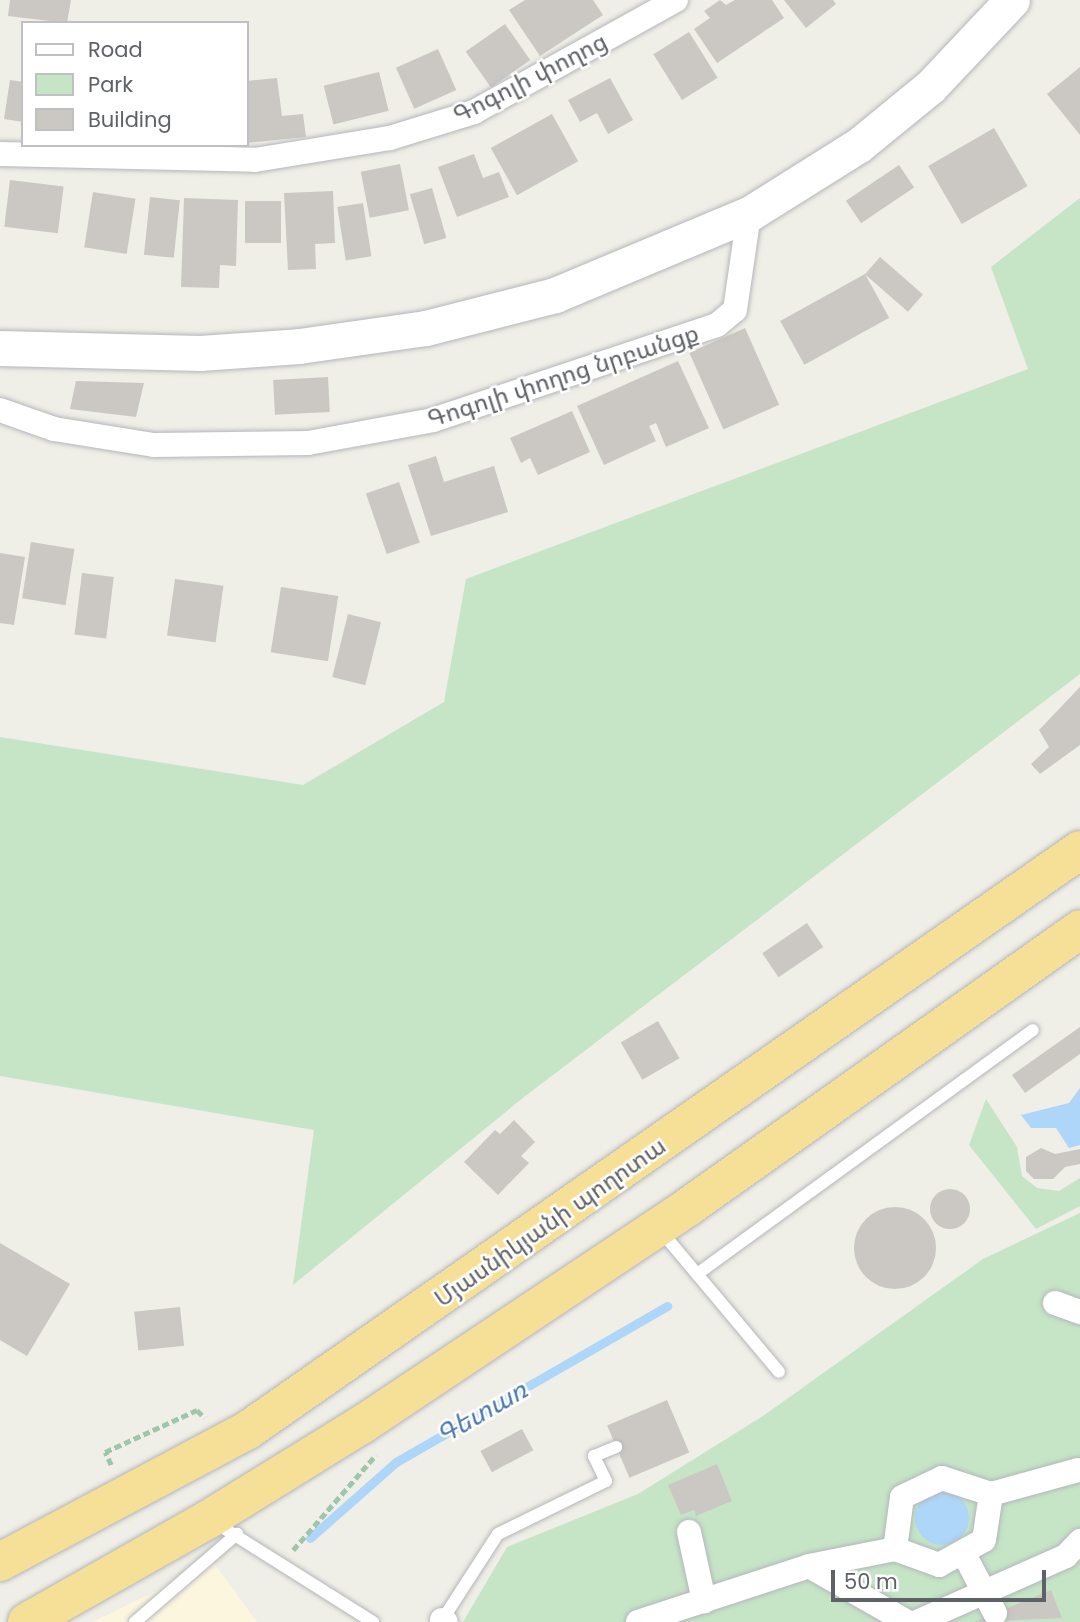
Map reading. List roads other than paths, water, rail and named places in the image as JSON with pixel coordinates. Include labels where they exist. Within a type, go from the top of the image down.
[{"type":"highway","name":"Մյասնիկյանի պողոտա","points":[[0,1562],[248,1430],[1080,850]]},
{"type":"highway","points":[[27,1622],[223,1527],[658,1227],[1080,929]]},
{"type":"street","name":"Գոգոլի փողոց","points":[[0,154],[255,160],[390,138],[474,112],[676,0]]},
{"type":"street","points":[[0,348],[200,353],[426,328],[555,296],[748,214],[869,136],[931,86],[1012,0]]},
{"type":"street","name":"Գոգոլի փողոց նրբանցք","points":[[0,410],[54,429],[154,445],[308,443],[433,421],[718,325],[736,310],[748,214]]},
{"type":"street","points":[[1055,1303],[1080,1312]]},
{"type":"street","points":[[895,1549],[902,1497],[942,1478],[991,1494],[1079,1474]]},
{"type":"street","points":[[638,1622],[809,1566],[895,1549],[939,1565],[984,1540],[991,1494]]},
{"type":"street","points":[[688,1532],[704,1601]]},
{"type":"street","points":[[917,1622],[991,1602],[1075,1550]]},
{"type":"street","points":[[962,1552],[991,1602]]},
{"type":"street","points":[[809,1566],[907,1622]]},
{"type":"lane","points":[[697,1274],[1033,1030]]},
{"type":"lane","points":[[658,1227],[779,1373]]},
{"type":"lane","points":[[443,1621],[498,1534],[606,1481],[594,1456],[616,1447]]},
{"type":"lane","points":[[135,1622],[223,1527],[373,1622]]},
{"type":"water","points":[[1080,1088],[1080,1145],[1069,1148],[1056,1128],[1031,1128],[1021,1115],[1069,1103]]},
{"type":"water","points":[[942,1491],[961,1499],[969,1518],[961,1537],[942,1545],[923,1537],[915,1518],[923,1499]]},
{"type":"waterway","name":"Գետառ","points":[[310,1538],[396,1462],[667,1306]]}]
